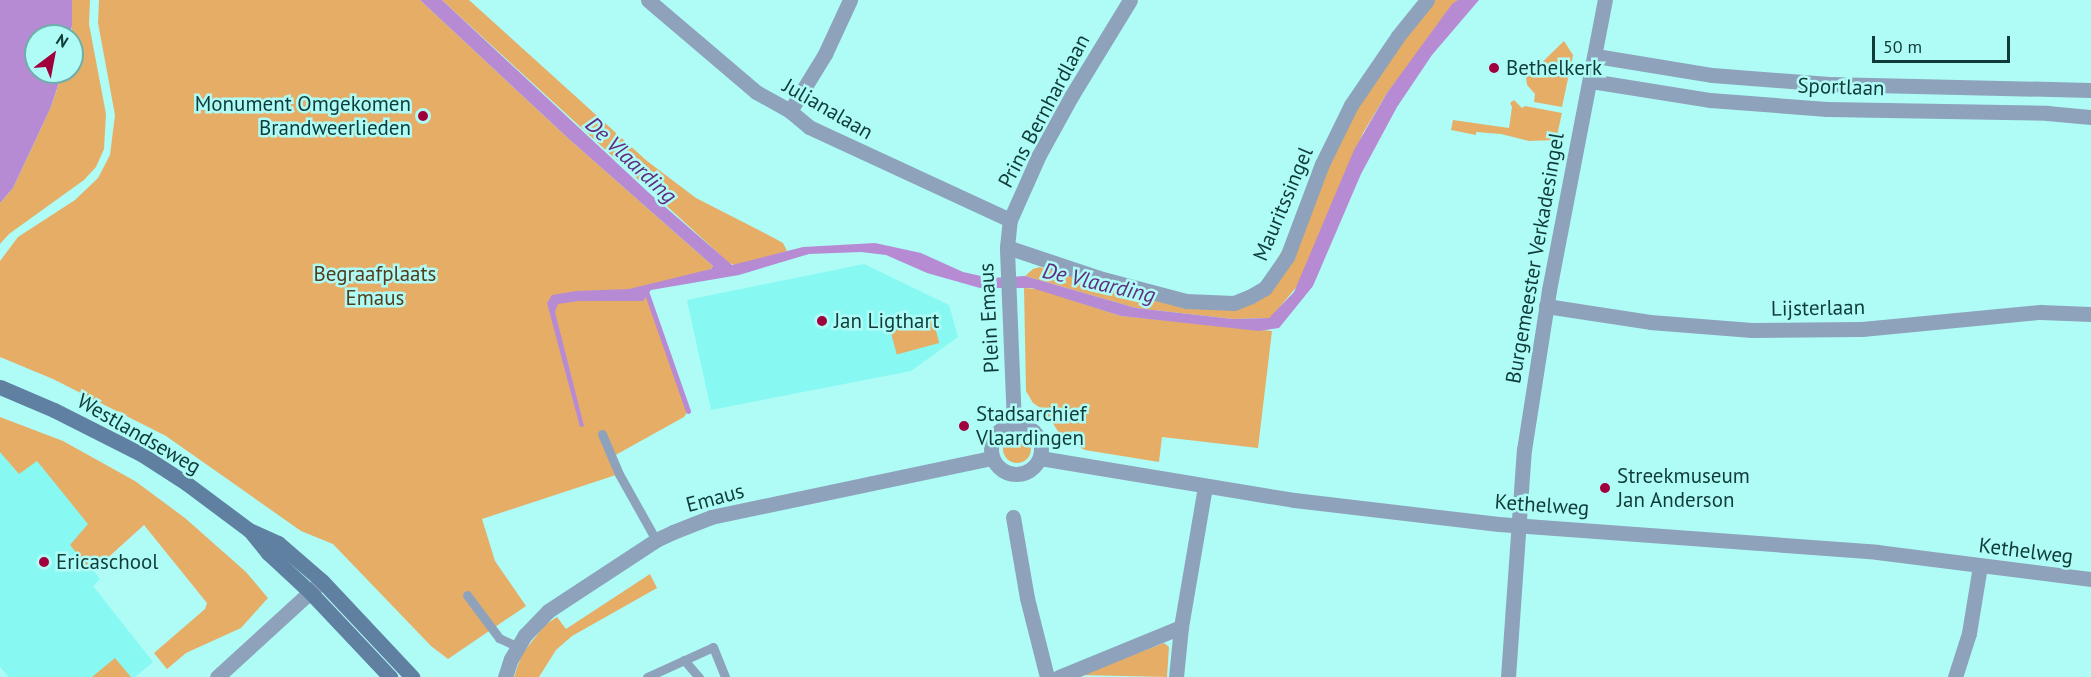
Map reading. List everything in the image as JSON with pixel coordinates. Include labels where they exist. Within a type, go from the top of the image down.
[{"type":"main road","name":"Westlandseweg","points":[[0,387],[54,410],[141,454],[186,483],[249,530],[278,543],[322,581],[412,677]]},
{"type":"main road","name":"Westlandseweg","points":[[249,530],[268,554],[310,592],[390,677]]},
{"type":"street","name":"Julianalaan","points":[[648,0],[756,92],[790,111],[809,127],[849,148],[1010,220]]},
{"type":"street","points":[[790,111],[825,54],[850,0]]},
{"type":"street","name":"Prins Bernhardlaan","points":[[1007,247],[1010,220],[1050,135],[1130,0]]},
{"type":"street","name":"Mauritssingel","points":[[1007,247],[1099,278],[1186,301],[1234,303],[1265,288],[1287,257],[1322,164],[1352,105],[1398,36],[1427,0]]},
{"type":"street","name":"Burgemeester Verkadesingel","points":[[1508,677],[1524,450],[1546,306],[1605,0]]},
{"type":"street","name":"Sportlaan","points":[[1596,56],[1712,75],[1829,84],[2091,90]]},
{"type":"street","name":"Sportlaan","points":[[1591,81],[1710,100],[1827,109],[2047,113],[2091,117]]},
{"type":"street","name":"Plein Emaus","points":[[1007,247],[1014,424]]},
{"type":"street","name":"Lijsterlaan","points":[[1546,306],[1650,322],[1752,330],[1862,329],[2040,312],[2091,314]]},
{"type":"street","points":[[1014,424],[1027,426],[1037,434],[1041,445],[1040,458],[1030,471],[1014,475],[1001,469],[992,458],[991,450],[995,435],[1000,429],[1014,424]]},
{"type":"street","name":"Emaus","points":[[505,677],[518,647],[548,611],[656,540],[711,517],[992,458]]},
{"type":"street","points":[[1040,458],[1205,487],[1181,627],[1176,677]]},
{"type":"street","name":"Kethelweg","points":[[1205,487],[1294,500],[1518,525],[1877,552],[1980,567],[2091,579]]},
{"type":"street","points":[[1013,518],[1027,598],[1047,677]]},
{"type":"street","points":[[1956,677],[1969,633],[1980,567]]},
{"type":"street","points":[[217,677],[322,581]]},
{"type":"street","points":[[1059,677],[1181,627]]},
{"type":"lane","points":[[602,434],[619,474],[656,540]]},
{"type":"lane","points":[[467,595],[499,638],[518,647]]},
{"type":"lane","points":[[647,677],[713,647],[725,677]]},
{"type":"lane","points":[[684,660],[699,677]]},
{"type":"shaded area","points":[[0,0],[72,0],[72,24],[24,24],[24,84],[59,84],[50,109],[13,188],[0,203]]},
{"type":"shaded area","points":[[420,0],[442,0],[648,192],[732,265],[803,247],[875,243],[921,253],[963,272],[990,278],[1025,276],[1136,308],[1233,319],[1269,318],[1294,292],[1354,150],[1387,93],[1452,4],[1458,0],[1479,0],[1432,55],[1397,107],[1361,174],[1313,286],[1279,328],[1259,331],[1121,316],[1032,288],[980,288],[927,273],[886,255],[861,252],[809,254],[739,275],[651,290],[643,301],[579,301],[558,304],[555,312],[584,426],[580,427],[547,303],[552,295],[576,291],[629,289],[711,269],[713,266],[570,140]]},
{"type":"shaded area","name":"Jan Ligthart","points":[[864,264],[949,305],[958,337],[911,371],[711,410],[687,300]]},
{"type":"shaded area","name":"Ericaschool","points":[[0,429],[36,457],[93,524],[74,545],[100,579],[93,586],[153,662],[135,677],[9,677],[0,667]]},
{"type":"green space","points":[[72,0],[90,0],[89,24],[106,114],[104,149],[96,167],[84,180],[9,234],[0,244],[0,203],[13,188],[50,109],[59,84],[84,84],[84,24],[72,24]]},
{"type":"green space","name":"Begraafplaats Emaus","points":[[99,0],[420,0],[570,140],[713,266],[711,269],[646,291],[688,411],[684,417],[612,457],[619,474],[482,519],[495,561],[526,606],[448,659],[431,646],[333,544],[301,531],[166,436],[53,379],[0,357],[0,261],[18,237],[75,200],[98,178],[110,155],[115,115],[98,23]]},
{"type":"green space","points":[[442,0],[469,0],[647,161],[696,198],[783,243],[787,251],[737,266],[729,263]]},
{"type":"green space","points":[[1433,0],[1458,0],[1387,93],[1363,133],[1298,285],[1269,318],[1233,319],[1136,308],[1025,276],[1033,269],[1040,267],[1048,270],[1050,265],[1131,292],[1253,301],[1312,199],[1353,111]]},
{"type":"green space","points":[[1564,41],[1573,55],[1562,107],[1534,102],[1535,94],[1527,85],[1526,78]]},
{"type":"green space","points":[[1514,100],[1522,108],[1525,106],[1562,113],[1556,140],[1529,141],[1501,134],[1476,132],[1476,135],[1451,130],[1453,120],[1509,128],[1512,107],[1510,103]]},
{"type":"green space","points":[[1024,288],[1038,289],[1121,316],[1272,331],[1258,448],[1162,437],[1159,462],[1085,450],[1063,439],[1045,411],[1033,403],[1026,391]]},
{"type":"green space","points":[[932,316],[939,343],[897,354],[889,327]]},
{"type":"green space","points":[[0,417],[63,441],[135,481],[185,518],[246,572],[268,598],[241,628],[186,653],[167,669],[154,653],[205,609],[207,603],[144,525],[92,572],[70,545],[88,524],[37,461],[19,474],[0,452]]},
{"type":"green space","points":[[1017,435],[1027,439],[1031,449],[1027,459],[1017,463],[1007,459],[1003,449],[1007,439]]},
{"type":"green space","points":[[650,574],[657,588],[572,636],[556,650],[539,677],[514,677],[522,654],[545,625],[557,617],[566,629]]},
{"type":"green space","points":[[1164,643],[1169,647],[1167,677],[1080,675]]},
{"type":"green space","points":[[115,658],[131,677],[92,677]]},
{"type":"waterway","points":[[646,291],[688,411]]},
{"type":"place","name":"Bethelkerk","points":[[1494,68]]},
{"type":"place","name":"Monument Omgekomen Brandweerlieden","points":[[423,116]]},
{"type":"place","name":"Jan Ligthart","points":[[822,321]]},
{"type":"place","name":"Stadsarchief Vlaardingen","points":[[964,426]]},
{"type":"place","name":"Streekmuseum Jan Anderson","points":[[1605,488]]},
{"type":"place","name":"Ericaschool","points":[[44,562]]},
{"type":"water label","name":"De Vlaarding","points":[[631,160]]},
{"type":"water label","name":"De Vlaarding","points":[[1099,283]]}]
